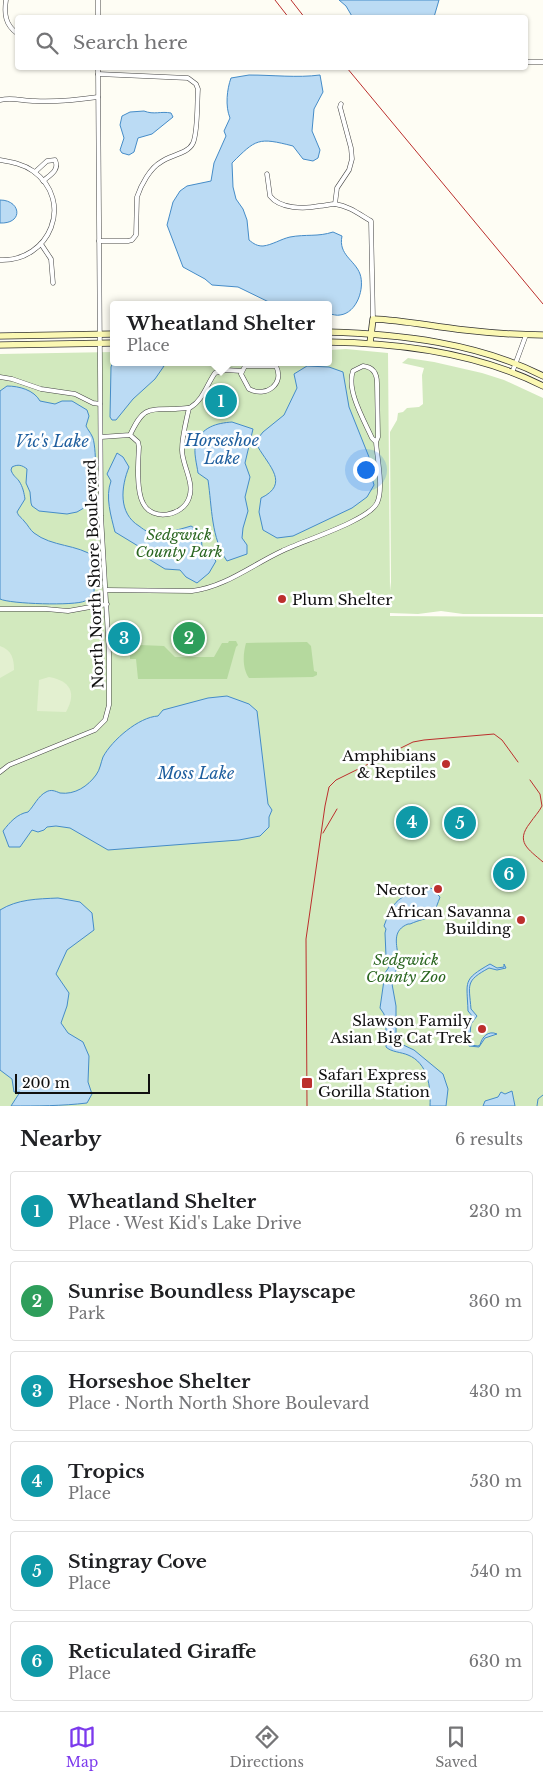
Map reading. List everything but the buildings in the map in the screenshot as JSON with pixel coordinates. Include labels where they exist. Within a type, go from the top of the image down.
[{"type":"main road","points":[[370,343],[373,320],[412,322],[465,330],[526,335],[543,334]]},
{"type":"main road","points":[[332,332],[372,333],[451,346],[487,354],[543,376]]},
{"type":"main road","points":[[0,336],[110,334]]},
{"type":"main road","points":[[332,342],[370,343],[447,354],[476,361],[543,386]]},
{"type":"main road","points":[[0,345],[110,343]]},
{"type":"street","points":[[6,0],[5,18],[8,25],[15,31]]},
{"type":"street","points":[[98,0],[98,15]]},
{"type":"street","points":[[528,62],[543,62]]},
{"type":"street","name":"North North Shore Boulevard","points":[[0,772],[9,765],[91,732],[105,720],[109,705],[107,604],[101,516],[98,70]]},
{"type":"street","points":[[98,74],[181,77],[192,81],[198,89],[193,143],[185,151],[165,159],[153,169],[137,196],[136,235],[132,240],[128,241],[99,240]]},
{"type":"street","points":[[0,100],[13,98],[46,101],[73,100],[98,96]]},
{"type":"street","points":[[335,204],[339,184],[349,170],[352,159],[340,107],[341,104]]},
{"type":"street","points":[[0,160],[22,165],[35,172],[43,180],[51,193],[54,212],[50,230],[41,244],[20,257],[0,260]]},
{"type":"street","points":[[35,172],[47,161],[55,160],[57,163],[56,168],[43,180]]},
{"type":"street","points":[[267,174],[270,196],[281,205],[316,207],[335,204],[353,210],[371,221],[373,320]]},
{"type":"street","points":[[41,244],[51,259],[53,283]]},
{"type":"street","points":[[512,373],[526,335]]},
{"type":"street","points":[[245,366],[273,366],[278,368],[277,384],[271,390],[258,393],[249,390],[241,371],[245,366]]},
{"type":"street","points":[[106,590],[202,590],[236,576],[282,551],[363,516],[374,508],[379,495],[376,442],[378,437],[377,378],[372,369],[363,366],[353,371],[351,378],[352,390],[356,404],[372,438],[376,442]]},
{"type":"street","points":[[130,435],[143,414],[156,409],[189,408],[201,398],[215,373],[226,370],[241,371]]},
{"type":"street","points":[[0,377],[41,389],[75,394],[93,403],[100,404]]},
{"type":"street","points":[[101,437],[130,435],[138,442],[138,480],[142,503],[153,512],[167,514],[178,512],[187,503],[190,492],[182,450],[189,408]]},
{"type":"street","points":[[0,609],[68,611],[107,604]]},
{"type":"green space","points":[[346,349],[388,353],[390,591],[390,432],[397,420],[398,413],[403,412],[407,408],[419,407],[423,404],[422,375],[424,368],[402,363],[408,358],[482,373],[504,380],[543,398],[543,614],[463,614],[441,611],[418,614],[390,613],[390,616],[543,617],[543,1106],[0,1106],[0,354],[110,352],[110,366],[332,366],[332,350]]},
{"type":"green space","points":[[229,641],[236,641],[238,645],[227,679],[138,679],[136,659],[130,659],[130,651],[140,645],[164,646],[175,657],[214,657],[222,643],[228,643]]},
{"type":"green space","points":[[307,642],[311,646],[314,671],[317,672],[317,675],[313,677],[249,678],[245,670],[244,661],[246,643]]},
{"type":"green space","points":[[0,646],[12,655],[14,670],[0,678]]},
{"type":"green space","points":[[49,677],[62,681],[70,689],[71,699],[66,712],[37,711],[39,680]]},
{"type":"water","points":[[339,0],[439,0],[435,15],[351,15],[346,6]]},
{"type":"water","points":[[249,75],[320,75],[323,92],[314,109],[312,131],[320,150],[318,158],[313,161],[303,159],[293,146],[272,141],[258,142],[232,163],[233,187],[236,199],[243,209],[247,220],[249,240],[259,246],[290,237],[333,232],[342,236],[342,248],[358,269],[361,280],[358,299],[351,310],[346,313],[332,314],[332,301],[267,301],[238,287],[212,285],[183,267],[167,225],[173,202],[180,191],[187,186],[211,181],[214,163],[226,136],[224,131],[230,118],[227,98],[231,78]]},
{"type":"water","points":[[130,112],[171,113],[173,117],[152,134],[138,138],[134,152],[129,155],[122,153],[120,150],[124,138],[120,125],[122,116]]},
{"type":"water","points":[[0,200],[7,201],[16,208],[16,216],[13,220],[0,223]]},
{"type":"water","points":[[164,366],[155,379],[133,399],[116,420],[112,420],[110,417],[111,367]]},
{"type":"water","name":"Horseshoe Lake","points":[[307,366],[329,367],[343,372],[349,407],[369,457],[369,468],[374,485],[367,497],[352,508],[293,536],[277,538],[263,530],[259,512],[261,498],[270,493],[276,481],[271,468],[258,447],[259,437],[284,415],[297,388],[294,374]]},
{"type":"water","name":"Vic's Lake","points":[[7,386],[26,389],[40,401],[55,404],[62,401],[72,401],[87,410],[89,416],[86,426],[92,436],[95,448],[96,478],[94,502],[77,512],[67,514],[39,511],[31,503],[30,492],[26,483],[27,469],[18,465],[12,467],[11,470],[19,481],[25,499],[17,512],[33,532],[41,538],[80,550],[95,557],[94,593],[85,601],[69,604],[42,604],[0,599],[0,391]]},
{"type":"water","name":"Horseshoe Lake","points":[[232,422],[253,429],[245,463],[250,477],[245,497],[248,511],[242,538],[247,545],[247,554],[227,561],[215,532],[208,480],[198,473],[195,450],[198,438],[206,430],[221,423]]},
{"type":"water","points":[[117,453],[123,457],[129,467],[124,483],[123,499],[124,507],[132,521],[149,532],[165,532],[191,526],[201,532],[202,547],[216,561],[209,573],[197,583],[186,577],[180,570],[165,569],[147,558],[143,549],[115,532],[110,513],[109,487],[111,481],[107,474]]},
{"type":"water","name":"Moss Lake","points":[[227,696],[249,704],[257,711],[268,804],[272,810],[269,817],[269,827],[260,836],[239,840],[108,850],[70,828],[56,826],[47,827],[38,832],[32,830],[20,847],[9,847],[3,831],[11,822],[28,812],[41,796],[48,791],[71,793],[85,786],[97,773],[107,750],[127,730],[143,720],[158,716],[163,710],[208,698]]},
{"type":"water","points":[[431,888],[440,897],[432,915],[408,924],[398,933],[397,946],[400,957],[392,984],[396,1006],[396,1039],[399,1043],[414,1050],[443,1074],[448,1089],[446,1106],[430,1106],[427,1076],[415,1059],[386,1047],[384,1014],[380,1008],[385,973],[389,967],[386,956],[386,929],[384,926],[388,916],[396,902],[401,898]]},
{"type":"water","points":[[58,898],[80,902],[92,913],[94,930],[67,950],[56,974],[69,993],[61,1023],[68,1033],[83,1042],[89,1056],[88,1082],[92,1094],[87,1103],[11,1106],[20,1092],[14,1092],[12,1079],[0,1070],[0,910],[7,906],[35,899]]},
{"type":"water","points":[[490,964],[497,968],[504,967],[504,964],[506,968],[497,970],[489,968],[476,976],[470,984],[471,1009],[477,1016],[471,1024],[471,1045],[478,1046],[488,1034],[497,1034],[485,1038],[479,1047],[469,1046],[466,1035],[468,1033],[468,1023],[473,1017],[468,1011],[468,982],[470,978]]},
{"type":"water","points":[[512,1091],[515,1106],[483,1106],[485,1101],[498,1097],[501,1092],[505,1094]]},
{"type":"waterway","points":[[537,1106],[538,1099],[543,1095]]},
{"type":"railway","points":[[275,0],[287,15]]},
{"type":"railway","points":[[291,0],[303,15]]},
{"type":"railway","points":[[349,70],[543,304]]},
{"type":"railway","points":[[307,1106],[306,939],[329,787],[336,780],[413,742],[424,740],[494,734],[502,740],[518,762]]},
{"type":"railway","points":[[530,780],[540,794],[542,806],[526,830],[524,840],[528,849],[543,862]]},
{"type":"railway","points":[[323,833],[337,809]]},
{"type":"place","name":"Wheatland Shelter","points":[[221,401]]},
{"type":"place","name":"Plum Shelter","points":[[282,599]]},
{"type":"place","name":"Horseshoe Shelter","points":[[124,638]]},
{"type":"place","name":"Sunrise Boundless Playscape","points":[[189,638]]},
{"type":"place","name":"Amphibians & Reptiles","points":[[446,764]]},
{"type":"place","name":"Tropics","points":[[412,822]]},
{"type":"place","name":"Stingray Cove","points":[[460,823]]},
{"type":"place","name":"Reticulated Giraffe","points":[[509,874]]},
{"type":"place","name":"Nector","points":[[438,889]]},
{"type":"place","name":"African Savanna Building","points":[[521,920]]},
{"type":"place","name":"Slawson Family Asian Big Cat Trek","points":[[482,1029]]},
{"type":"place","name":"Safari Express Gorilla Station","points":[[307,1083]]},
{"type":"park label","name":"Sedgwick County Park","points":[[179,542]]},
{"type":"park label","name":"Sedgwick County Zoo","points":[[406,968]]}]
